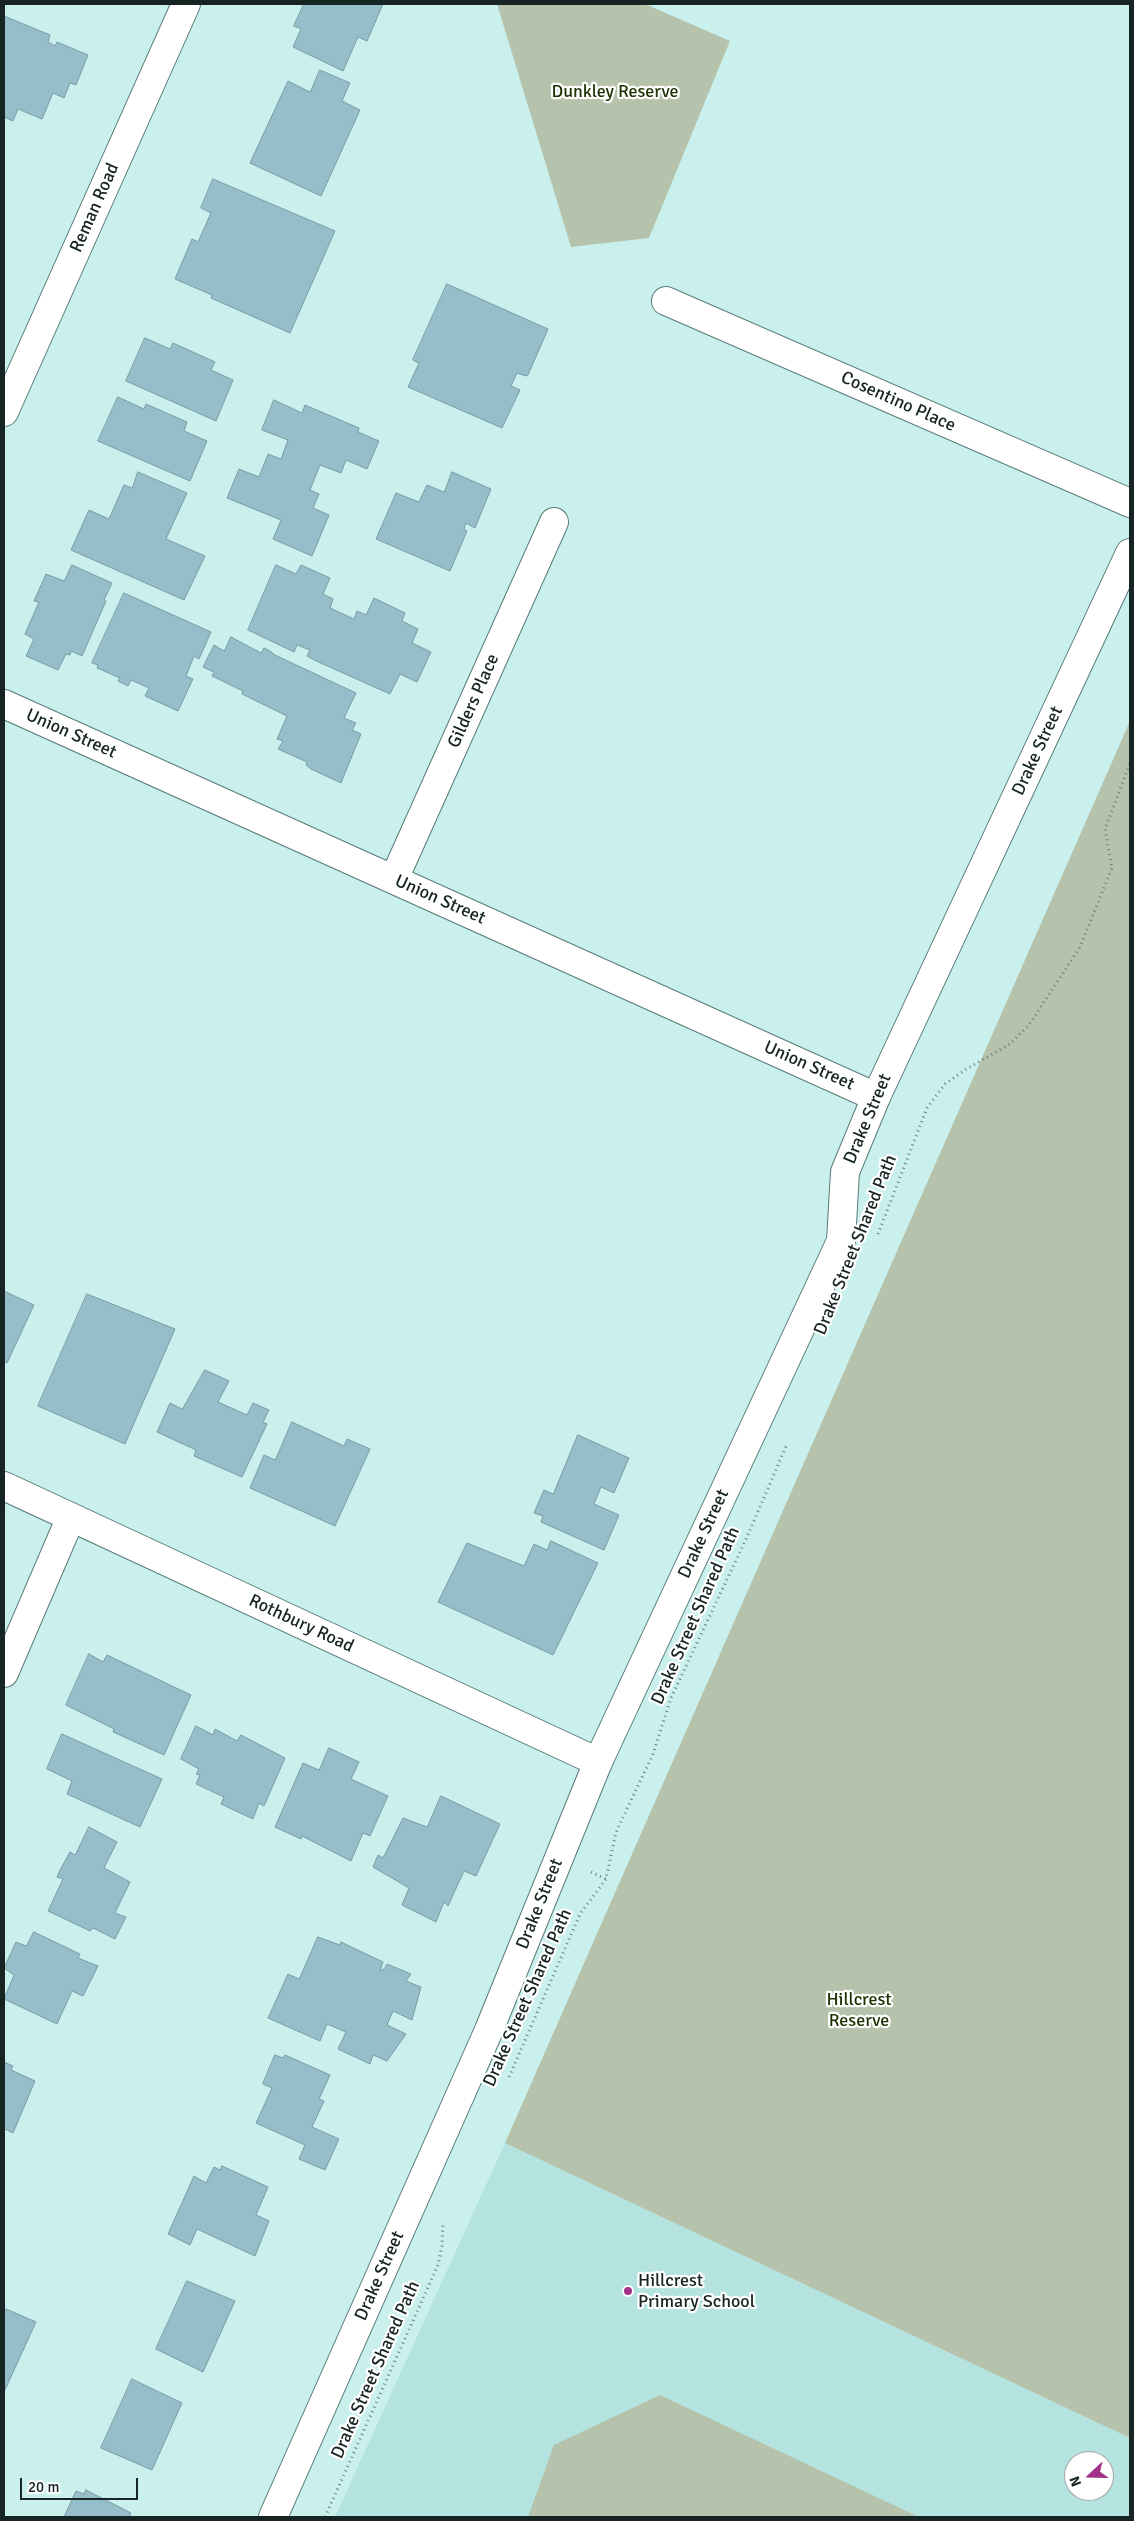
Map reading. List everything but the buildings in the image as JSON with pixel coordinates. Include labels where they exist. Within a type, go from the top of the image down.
[{"type":"street","name":"Reman Road","points":[[4,412],[186,4]]},
{"type":"street","name":"Cosentino Place","points":[[666,301],[1130,503]]},
{"type":"street","name":"Gilders Place","points":[[394,879],[554,522]]},
{"type":"street","name":"Drake Street","points":[[273,2517],[489,2030],[598,1762],[841,1240],[846,1172],[876,1097],[1130,553]]},
{"type":"street","name":"Union Street","points":[[4,704],[876,1097]]},
{"type":"street","name":"Rothbury Road","points":[[4,1486],[598,1762]]},
{"type":"street","points":[[4,1673],[71,1517]]},
{"type":"path","name":"Drake Street Shared Path","points":[[876,1238],[927,1108],[945,1084],[1010,1044],[1029,1025],[1080,947],[1112,868],[1105,829],[1130,763]]},
{"type":"path","name":"Drake Street Shared Path","points":[[505,2084],[523,2049],[580,1914],[606,1878],[616,1832],[653,1754],[671,1698],[747,1537],[790,1437]]},
{"type":"path","name":"Drake Street Shared Path","points":[[325,2517],[438,2265],[442,2246],[443,2218]]},
{"type":"shaded area","name":"Hillcrest Primary School","points":[[505,2143],[1130,2438],[1130,2517],[335,2517]]},
{"type":"green space","name":"Dunkley Reserve","points":[[497,4],[645,4],[730,41],[649,238],[571,247]]},
{"type":"green space","name":"Hillcrest Reserve","points":[[1130,721],[1130,2438],[505,2143]]},
{"type":"green space","points":[[660,2395],[919,2517],[528,2517],[554,2445]]},
{"type":"place","name":"Hillcrest Primary School","points":[[628,2291]]}]
